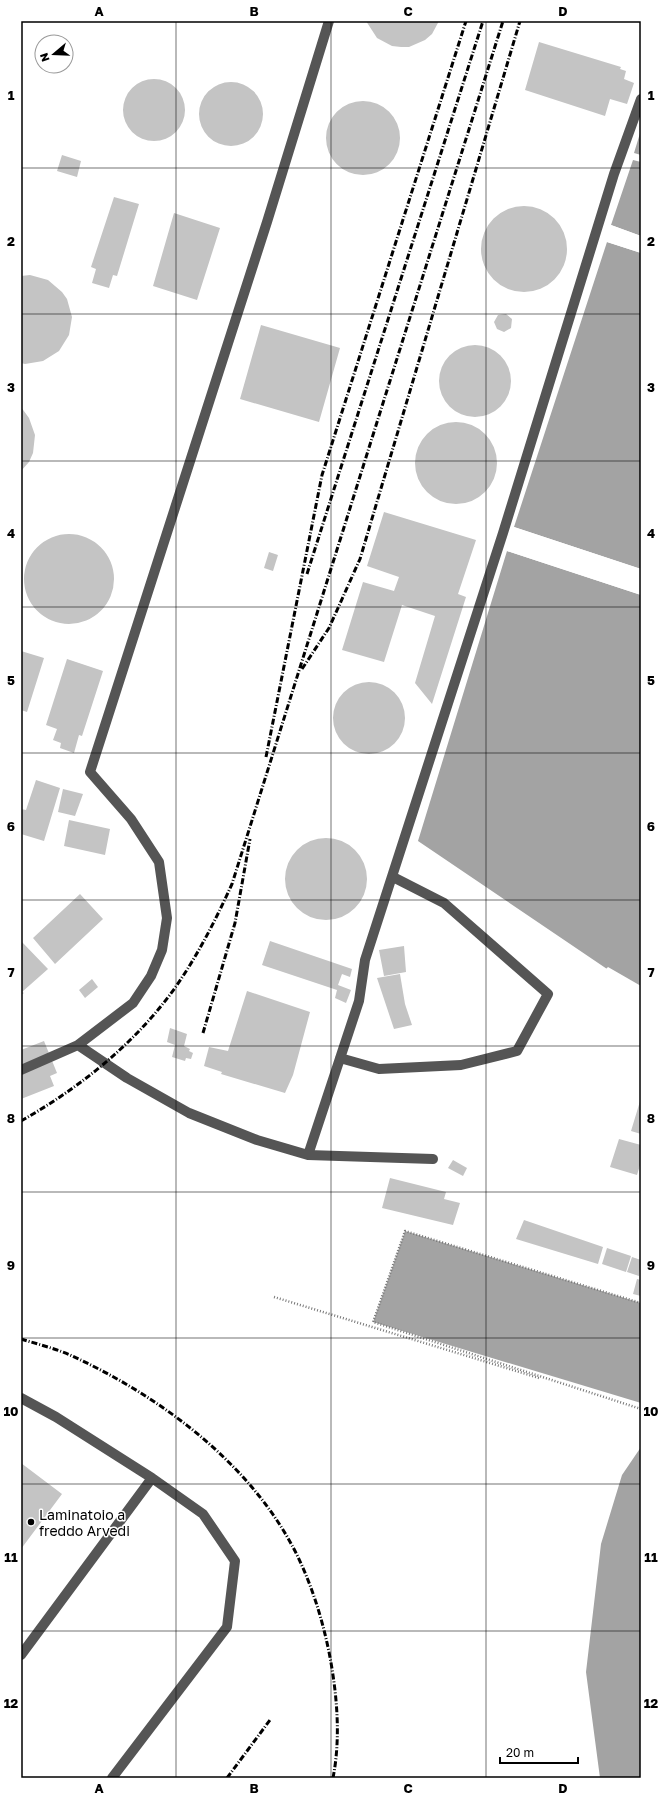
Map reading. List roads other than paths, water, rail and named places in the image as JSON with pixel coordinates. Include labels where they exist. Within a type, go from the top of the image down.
[{"type":"lane","points":[[21,1070],[78,1045],[133,1003],[151,976],[162,950],[168,918],[160,862],[132,819],[90,772],[267,222],[329,21]]},
{"type":"lane","points":[[308,1155],[359,1001],[365,960],[393,876],[614,174],[641,99]]},
{"type":"lane","points":[[340,1058],[379,1068],[462,1065],[517,1051],[548,994],[444,904],[393,876]]},
{"type":"lane","points":[[78,1045],[127,1078],[189,1114],[257,1140],[308,1155],[433,1159]]},
{"type":"lane","points":[[21,1398],[56,1417],[152,1478],[202,1514],[235,1561],[227,1627],[112,1778]]},
{"type":"lane","points":[[21,1655],[152,1478]]},
{"type":"railway","points":[[266,757],[322,475],[466,21]]},
{"type":"railway","points":[[307,574],[483,21]]},
{"type":"railway","points":[[21,1121],[43,1108],[86,1078],[106,1062],[144,1026],[177,985],[193,961],[232,884],[503,21]]},
{"type":"railway","points":[[302,669],[329,628],[360,559],[520,21]]},
{"type":"railway","points":[[203,1033],[235,923],[250,839]]},
{"type":"railway","points":[[21,1339],[70,1355],[104,1372],[170,1412],[200,1436],[229,1463],[255,1491],[278,1522],[297,1555],[312,1590],[329,1652],[337,1715],[337,1747],[333,1778]]},
{"type":"railway","points":[[227,1778],[270,1720]]},
{"type":"place","name":"Laminatoio a freddo Arvedi","points":[[31,1522]]}]
